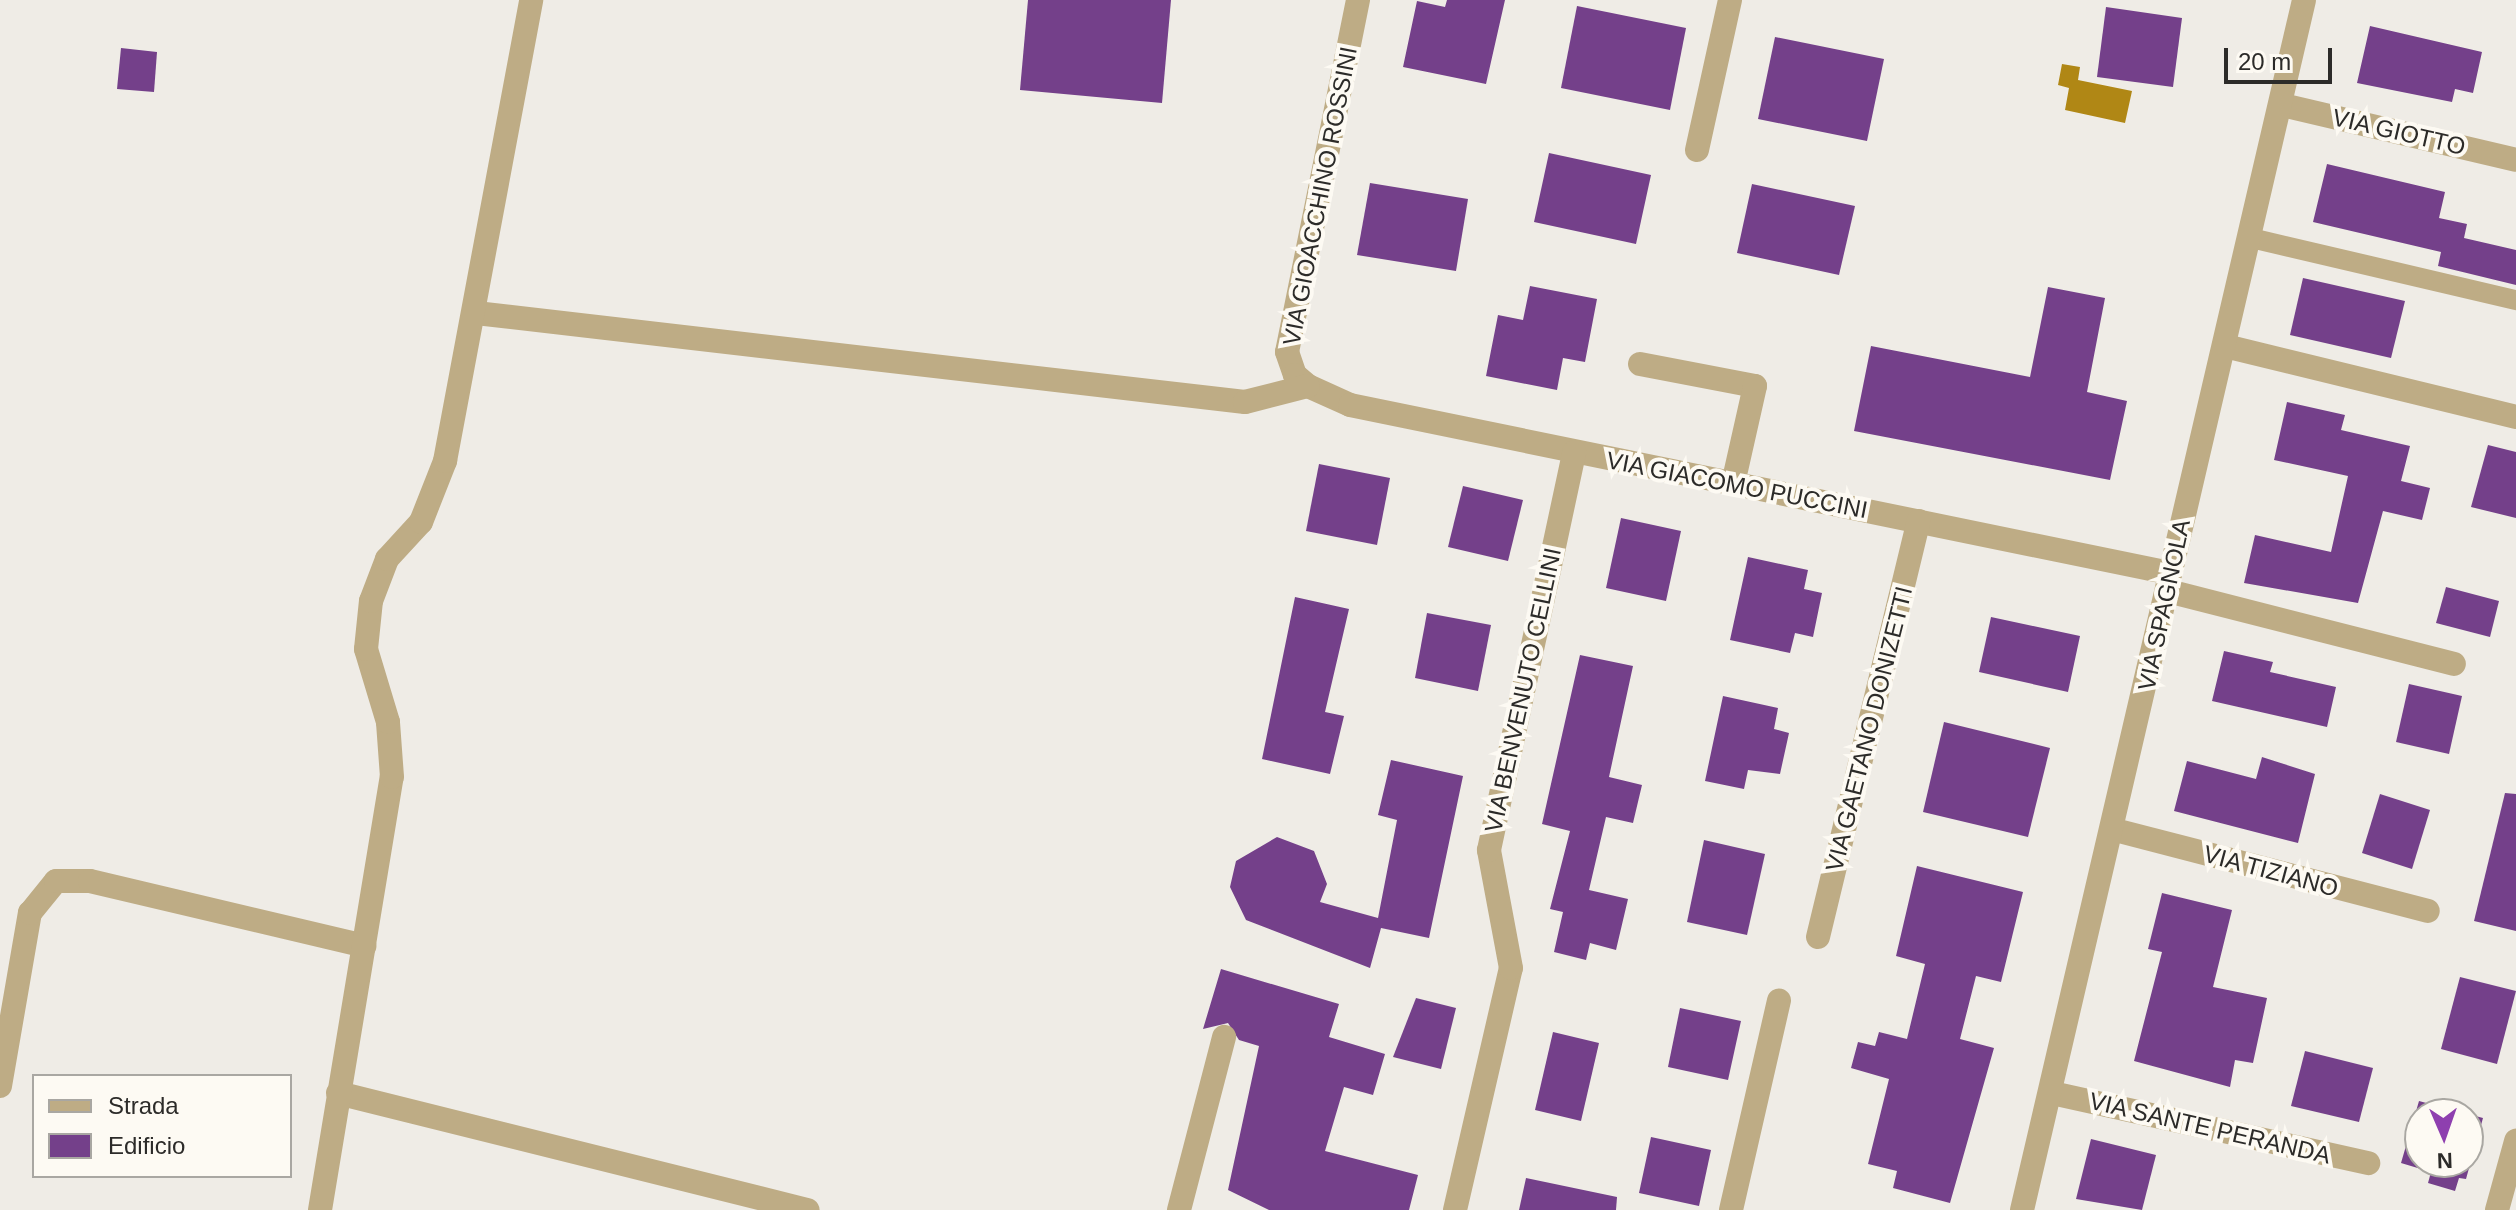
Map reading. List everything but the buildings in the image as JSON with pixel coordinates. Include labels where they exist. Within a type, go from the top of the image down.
[{"type":"street","points":[[320,1210],[392,777],[388,722],[366,649],[371,601],[387,559],[421,522],[445,461],[476,313],[531,0]]},
{"type":"street","name":"VIA GIOACCHINO ROSSINI","points":[[1308,386],[1287,352],[1358,0]]},
{"type":"street","points":[[1697,150],[1730,0]]},
{"type":"street","name":"VIA SPAGNOLA","points":[[2022,1210],[2115,830],[2169,582],[2304,0]]},
{"type":"street","name":"VIA GIOTTO","points":[[2282,105],[2516,160]]},
{"type":"street","points":[[476,313],[1245,402],[1308,386]]},
{"type":"street","points":[[2225,346],[2516,417]]},
{"type":"street","points":[[1640,364],[1755,386],[1733,484]]},
{"type":"street","name":"VIA GIACOMO PUCCINI","points":[[1308,386],[1350,405],[1919,521],[2169,582],[2454,664]]},
{"type":"street","name":"VIA BENVENUTO CELLINI","points":[[1455,1210],[1511,968],[1489,850],[1574,452]]},
{"type":"street","name":"VIA GAETANO DONIZETTI","points":[[1818,937],[1919,521]]},
{"type":"street","name":"VIA TIZIANO","points":[[2115,830],[2428,911]]},
{"type":"street","points":[[0,1086],[30,913],[56,881],[90,881],[364,946]]},
{"type":"street","points":[[1731,1210],[1779,1000]]},
{"type":"street","points":[[1179,1210],[1224,1037]]},
{"type":"street","points":[[338,1093],[808,1210]]},
{"type":"street","name":"VIA SANTE PERANDA","points":[[2052,1093],[2368,1163]]},
{"type":"street","points":[[2497,1210],[2515,1151]]},
{"type":"lane","points":[[2251,238],[2516,300]]},
{"type":"shaded area","points":[[2062,64],[2080,67],[2078,80],[2132,91],[2125,123],[2065,110],[2069,88],[2058,85]]}]
